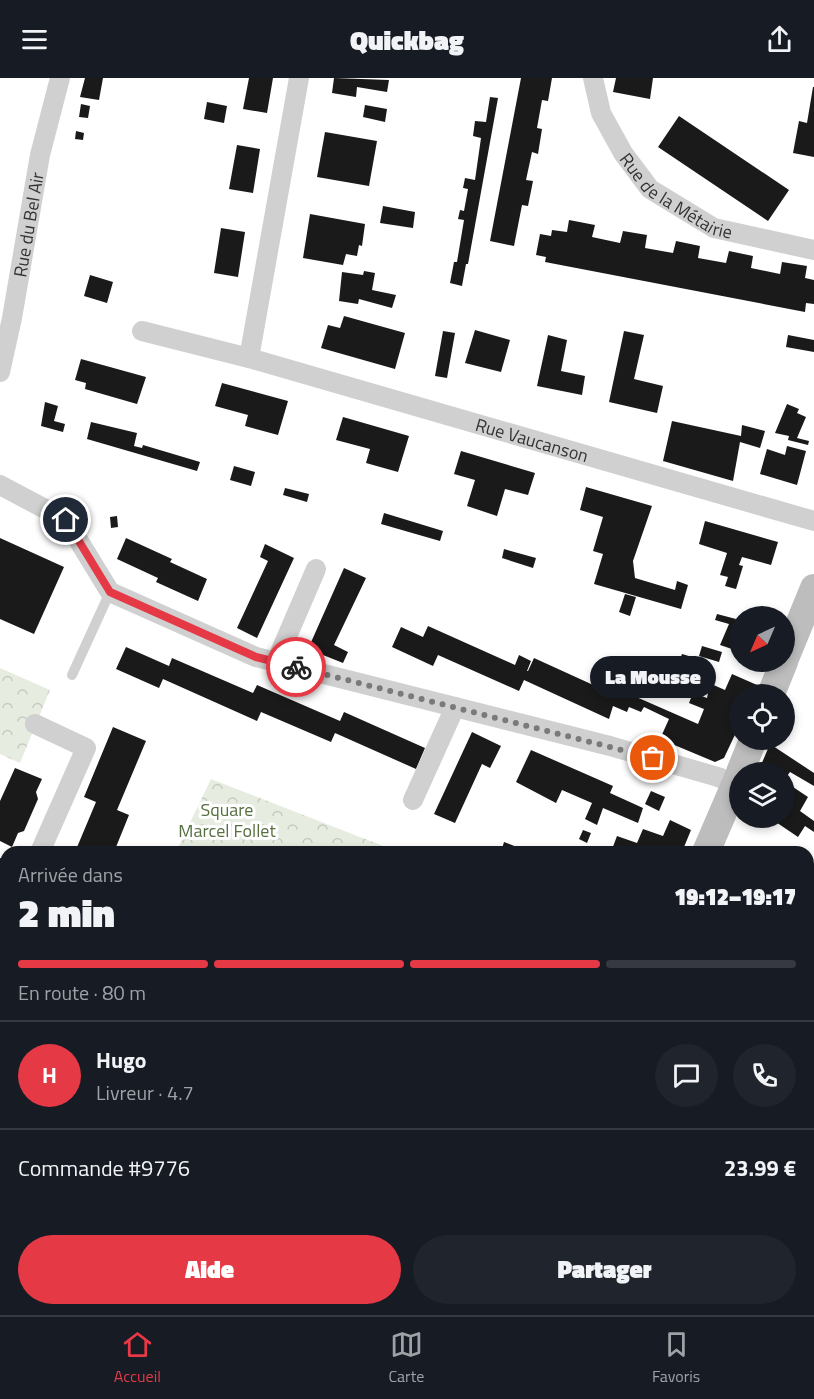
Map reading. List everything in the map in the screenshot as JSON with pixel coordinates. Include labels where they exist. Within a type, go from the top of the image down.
[{"type":"main road","points":[[795,634],[814,588]]},
{"type":"main road","points":[[709,846],[729,798]]},
{"type":"street","name":"Rue du Bel Air","points":[[0,372],[12,318],[40,155],[60,78]]},
{"type":"street","points":[[249,358],[299,78]]},
{"type":"street","name":"Rue de la Métairie","points":[[593,78],[601,113],[622,153],[650,189],[714,228],[814,250]]},
{"type":"street","name":"Rue Vaucanson","points":[[142,331],[249,358],[814,521]]},
{"type":"street","points":[[0,485],[66,520],[110,592],[256,657],[610,746],[718,777],[729,777]]},
{"type":"street","points":[[276,662],[316,569]]},
{"type":"street","points":[[413,800],[455,707]]},
{"type":"street","points":[[35,724],[86,748],[43,846]]},
{"type":"lane","points":[[72,675],[110,592]]},
{"type":"green space","points":[[0,668],[50,690],[20,763],[0,754]]},
{"type":"green space","name":"Square Marcel Follet","points":[[211,779],[383,846],[179,846]]},
{"type":"building","points":[[85,78],[103,78],[99,100],[80,97]]},
{"type":"building","points":[[249,78],[273,78],[267,113],[243,109]]},
{"type":"building","points":[[334,78],[389,80],[387,92],[357,87],[356,97],[332,93]]},
{"type":"building","points":[[521,78],[552,78],[548,101],[542,100],[537,128],[542,129],[538,154],[532,152],[526,180],[533,181],[528,206],[522,205],[514,246],[490,241]]},
{"type":"building","points":[[616,78],[653,78],[650,99],[613,92]]},
{"type":"building","points":[[813,87],[814,157],[793,153],[799,121],[807,123]]},
{"type":"building","points":[[490,97],[498,98],[462,286],[450,283],[454,262],[457,262],[464,220],[458,219],[460,210],[464,211],[468,189],[463,188],[465,178],[475,180],[481,138],[473,136],[475,121],[486,122]]},
{"type":"building","points":[[207,102],[227,106],[224,123],[204,119]]},
{"type":"building","points":[[81,104],[90,106],[88,118],[79,117]]},
{"type":"building","points":[[365,105],[387,109],[385,122],[363,117]]},
{"type":"building","points":[[679,116],[789,190],[768,221],[658,147]]},
{"type":"building","points":[[76,131],[84,133],[83,140],[75,139]]},
{"type":"building","points":[[325,132],[377,141],[369,186],[317,177]]},
{"type":"building","points":[[237,145],[260,149],[253,193],[229,189]]},
{"type":"building","points":[[383,206],[415,212],[413,228],[380,223]]},
{"type":"building","points":[[310,214],[365,224],[362,246],[359,245],[357,256],[346,254],[343,265],[303,258]]},
{"type":"building","points":[[569,220],[595,225],[592,237],[620,243],[623,231],[647,235],[645,248],[673,253],[676,241],[700,246],[698,258],[726,263],[729,251],[753,256],[751,268],[780,274],[782,262],[807,266],[805,278],[814,280],[814,304],[806,303],[805,312],[545,262],[546,257],[536,255],[540,234],[551,236],[552,230],[567,232]]},
{"type":"building","points":[[221,228],[245,232],[238,277],[214,273]]},
{"type":"building","points":[[364,271],[375,273],[372,290],[396,295],[392,308],[359,299],[358,304],[339,301],[342,272],[363,275]]},
{"type":"building","points":[[90,275],[113,282],[107,303],[84,296]]},
{"type":"building","points":[[344,316],[405,333],[395,369],[321,348],[328,325],[340,328]]},
{"type":"building","points":[[475,330],[510,340],[501,372],[465,363]]},
{"type":"building","points":[[443,331],[455,333],[447,378],[435,376]]},
{"type":"building","points":[[624,331],[644,335],[634,379],[663,386],[657,413],[609,402]]},
{"type":"building","points":[[548,335],[567,340],[561,371],[585,376],[582,395],[537,386]]},
{"type":"building","points":[[788,335],[814,340],[814,352],[786,347]]},
{"type":"building","points":[[81,359],[146,377],[137,404],[85,389],[86,383],[75,380]]},
{"type":"building","points":[[222,383],[288,401],[278,435],[245,426],[248,415],[215,406]]},
{"type":"building","points":[[45,402],[58,406],[54,421],[65,424],[63,432],[41,426]]},
{"type":"building","points":[[787,404],[799,409],[797,413],[806,417],[797,438],[809,441],[808,445],[788,440],[789,436],[775,433]]},
{"type":"building","points":[[343,417],[409,436],[398,472],[366,463],[370,449],[336,440]]},
{"type":"building","points":[[672,421],[741,436],[742,425],[765,431],[760,448],[740,442],[733,481],[663,461]]},
{"type":"building","points":[[91,422],[137,433],[134,446],[142,448],[143,445],[200,462],[197,471],[87,439]]},
{"type":"building","points":[[787,446],[806,451],[797,485],[760,474],[767,449],[785,455]]},
{"type":"building","points":[[461,451],[535,473],[528,495],[505,489],[497,516],[467,506],[475,480],[454,474]]},
{"type":"building","points":[[234,466],[255,472],[251,486],[230,480]]},
{"type":"building","points":[[586,487],[652,506],[633,561],[635,578],[675,590],[677,581],[688,585],[681,609],[594,584],[603,554],[593,551],[603,517],[580,510]]},
{"type":"building","points":[[285,488],[309,494],[307,502],[283,495]]},
{"type":"building","points":[[384,513],[443,531],[440,541],[381,524]]},
{"type":"building","points":[[117,516],[118,527],[111,528],[110,517]]},
{"type":"building","points":[[705,521],[778,542],[771,565],[742,557],[739,565],[743,566],[736,589],[725,586],[728,577],[720,575],[727,553],[699,544]]},
{"type":"building","points":[[0,538],[64,567],[34,634],[0,619]]},
{"type":"building","points":[[126,538],[172,559],[170,562],[207,579],[198,601],[156,582],[158,578],[117,559]]},
{"type":"building","points":[[265,544],[294,558],[257,638],[237,628],[268,561],[260,557]]},
{"type":"building","points":[[504,549],[536,558],[533,568],[502,558]]},
{"type":"building","points":[[344,568],[366,578],[334,645],[348,652],[343,663],[308,649]]},
{"type":"building","points":[[625,594],[636,597],[630,616],[619,612]]},
{"type":"building","points":[[717,614],[729,617],[729,624],[715,620]]},
{"type":"building","points":[[729,624],[729,648],[720,645]]},
{"type":"building","points":[[428,626],[515,665],[519,655],[531,661],[527,671],[534,658],[602,689],[607,677],[620,683],[618,689],[698,724],[704,709],[689,703],[693,693],[707,698],[708,693],[673,677],[682,654],[709,662],[702,680],[725,690],[732,674],[755,684],[729,684],[729,747],[724,758],[715,762],[660,739],[669,719],[644,707],[641,712],[629,707],[627,712],[613,706],[609,719],[524,680],[519,691],[438,655],[433,666],[392,647],[401,627],[423,637]]},
{"type":"building","points":[[702,646],[722,652],[719,662],[699,656]]},
{"type":"building","points":[[126,647],[169,666],[172,658],[253,693],[257,685],[340,721],[344,712],[425,748],[416,769],[335,733],[331,742],[261,712],[257,721],[163,679],[159,688],[116,669]]},
{"type":"building","points":[[113,727],[146,741],[117,810],[129,815],[116,846],[78,846],[96,802],[84,797]]},
{"type":"building","points":[[472,732],[501,746],[490,768],[482,764],[455,823],[434,814]]},
{"type":"building","points":[[531,750],[613,786],[610,793],[643,808],[638,823],[603,808],[597,825],[585,819],[592,803],[562,790],[556,803],[516,782]]},
{"type":"building","points":[[767,750],[779,750],[814,773],[814,786],[795,775],[795,762],[762,762]]},
{"type":"building","points":[[15,768],[42,779],[36,792],[38,799],[24,831],[18,833],[12,846],[0,841],[0,801]]},
{"type":"building","points":[[795,788],[808,797],[800,811],[814,821],[814,832],[805,826],[798,837],[785,828],[795,828]]},
{"type":"building","points":[[651,791],[665,797],[659,811],[645,804]]},
{"type":"building","points":[[670,820],[691,830],[684,846],[613,846],[617,836],[637,843],[643,829],[663,836]]},
{"type":"building","points":[[583,830],[591,833],[587,843],[579,839]]},
{"type":"building","points":[[504,842],[514,846],[503,846]]},
{"type":"way so far","points":[[296,667],[653,758]]},
{"type":"place","name":"La Mousse","points":[[653,758]]},
{"type":"route","points":[[66,520],[110,592],[256,657],[296,667]]}]
